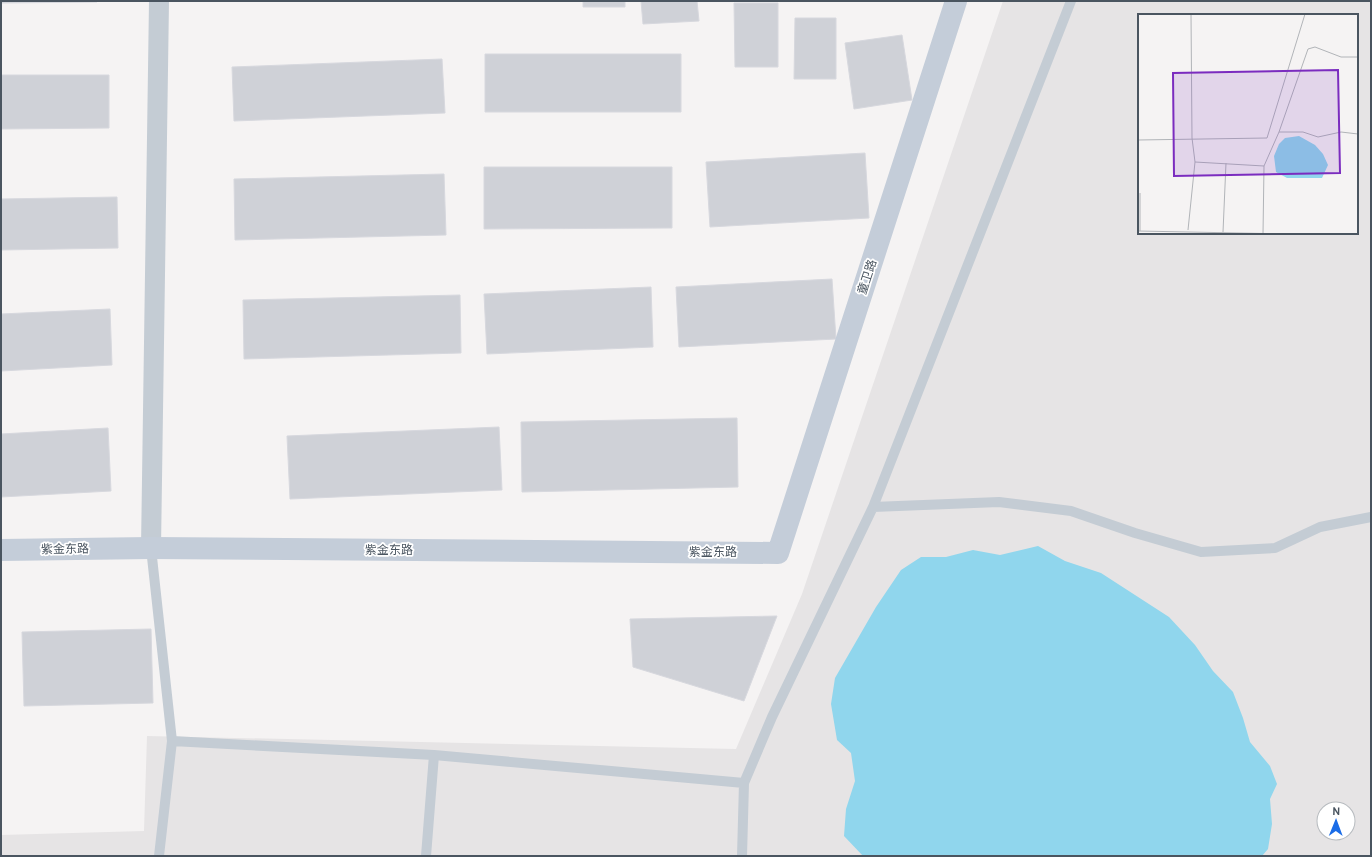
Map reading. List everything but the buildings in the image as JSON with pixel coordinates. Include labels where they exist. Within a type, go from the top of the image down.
[{"type":"street","points":[[151,548],[159,1]]},
{"type":"street","name":"童卫路","points":[[778,553],[956,1]]},
{"type":"street","name":"紫金东路","points":[[1,550],[151,548],[778,553]]},
{"type":"lane","points":[[742,856],[744,783],[772,717],[873,508],[1071,1]]},
{"type":"lane","points":[[873,508],[999,502],[1071,511],[1135,534],[1201,552],[1275,548],[1320,527],[1371,517]]},
{"type":"lane","points":[[151,548],[172,741],[159,856]]},
{"type":"lane","points":[[172,741],[434,755],[744,783]]},
{"type":"lane","points":[[426,856],[434,755]]},
{"type":"shaded area","points":[[1003,1],[1371,1],[1371,856],[1,856],[1,835],[144,831],[147,736],[736,749],[802,594]]},
{"type":"water","points":[[1038,546],[1065,561],[1101,573],[1169,617],[1195,645],[1213,671],[1233,692],[1250,742],[1270,766],[1277,784],[1270,799],[1272,824],[1268,849],[1262,856],[863,856],[844,836],[846,809],[855,781],[851,753],[837,740],[831,704],[835,678],[876,607],[901,570],[921,557],[946,557],[973,550],[1000,555]]}]
